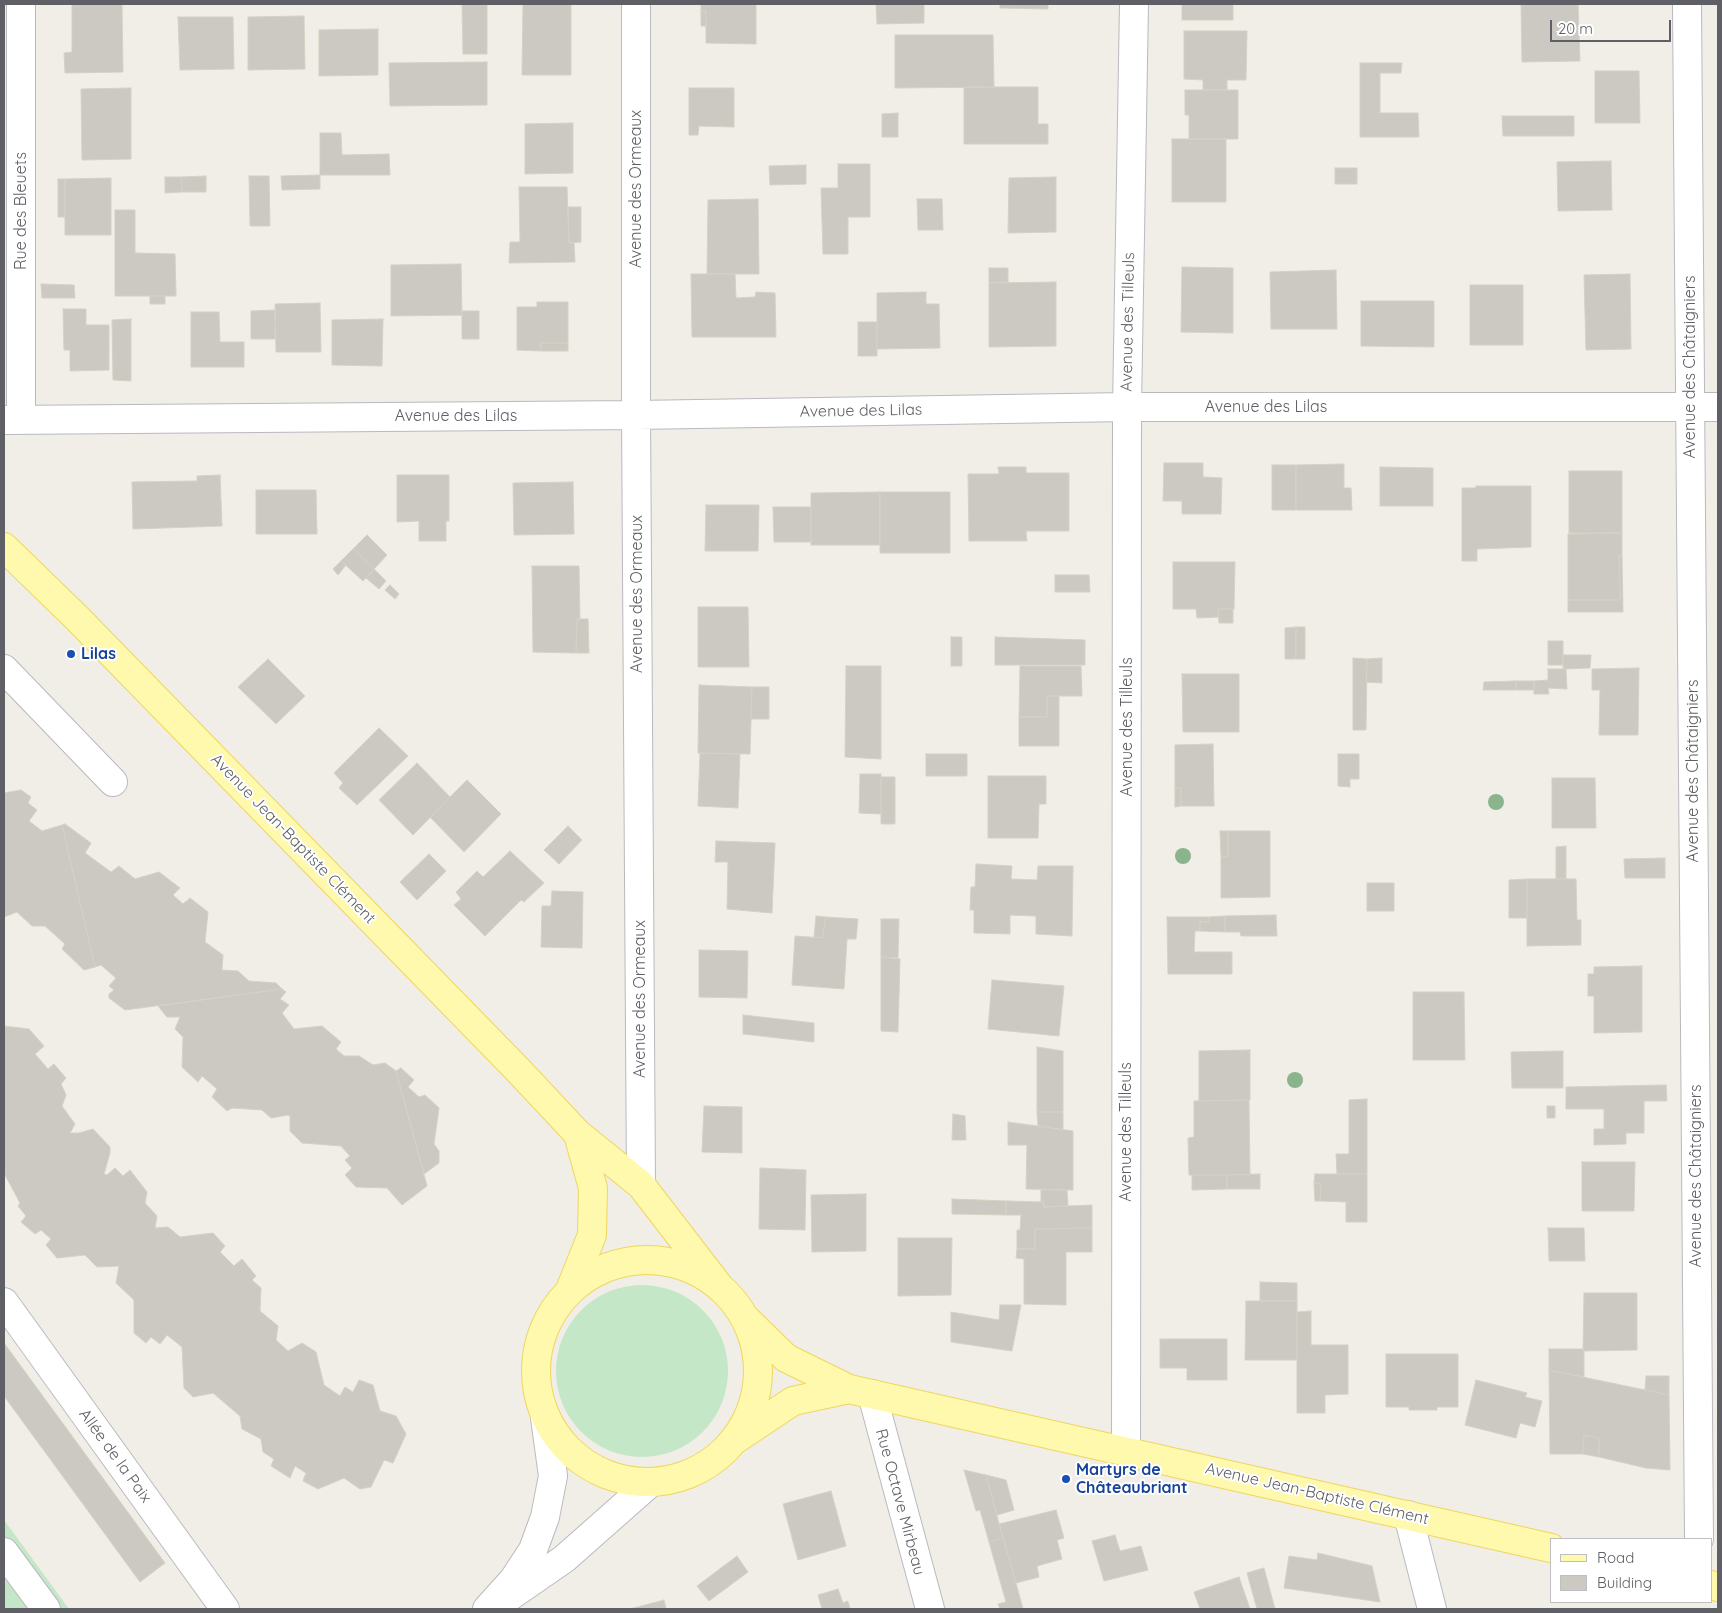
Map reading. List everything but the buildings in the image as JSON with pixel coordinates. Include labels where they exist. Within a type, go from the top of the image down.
[{"type":"main road","name":"Avenue Jean-Baptiste Clément","points":[[4,547],[77,618],[512,1063],[578,1134],[641,1185],[718,1285]]},
{"type":"main road","name":"Avenue Jean-Baptiste Clément","points":[[570,1290],[592,1235],[593,1188],[578,1134]]},
{"type":"main road","points":[[659,1260],[690,1268],[718,1285],[746,1319],[754,1343],[758,1369],[755,1395],[747,1419],[733,1441],[710,1463],[681,1477],[650,1482],[618,1479],[588,1466],[563,1445],[546,1418],[536,1384],[537,1350],[549,1318],[570,1290],[596,1271],[627,1261],[659,1260]]},
{"type":"main road","name":"Avenue Jean-Baptiste Clément","points":[[746,1319],[786,1358],[860,1392],[1550,1548]]},
{"type":"main road","name":"Avenue Jean-Baptiste Clément","points":[[733,1441],[793,1401],[860,1392]]},
{"type":"street","name":"Rue des Bleuets","points":[[12,419],[21,4]]},
{"type":"street","name":"Avenue des Ormeaux","points":[[636,4],[636,415],[641,1185]]},
{"type":"street","name":"Avenue des Tilleuls","points":[[1126,1451],[1127,407],[1134,4]]},
{"type":"street","name":"Avenue des Châtaigniers","points":[[1687,4],[1699,1538]]},
{"type":"street","name":"Avenue des Lilas","points":[[12,419],[636,415],[1127,407],[1718,407]]},
{"type":"street","points":[[4,670],[113,782]]},
{"type":"street","name":"Allée de la Paix","points":[[4,1302],[225,1609]]},
{"type":"street","name":"Rue Octave Mirbeau","points":[[860,1392],[930,1609]]},
{"type":"street","points":[[487,1609],[514,1579],[533,1550],[545,1517],[554,1476],[546,1418]]},
{"type":"street","points":[[491,1609],[564,1559],[650,1482]]},
{"type":"street","points":[[1408,1515],[1432,1609]]},
{"type":"street","points":[[4,1552],[46,1609]]},
{"type":"green space","points":[[650,1285],[667,1288],[683,1295],[697,1304],[709,1316],[725,1346],[728,1371],[727,1388],[722,1404],[709,1426],[697,1438],[667,1454],[634,1457],[617,1454],[601,1447],[587,1438],[575,1426],[559,1396],[556,1363],[559,1346],[566,1330],[575,1316],[587,1304],[617,1288]]},
{"type":"green space","points":[[4,1520],[69,1609],[4,1609]]},
{"type":"place","name":"Lilas","points":[[71,654]]},
{"type":"place","name":"Martyrs de Châteaubriant","points":[[1066,1479]]}]
